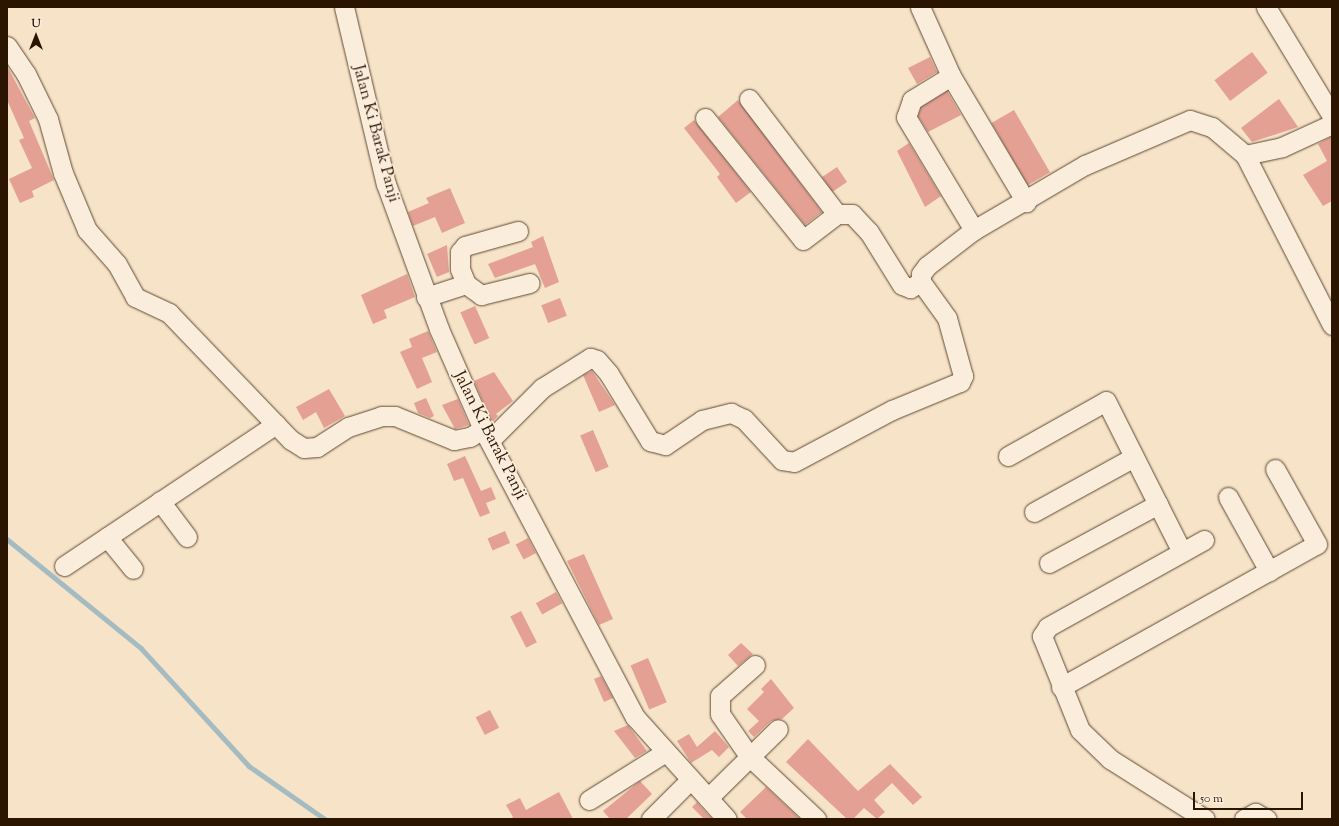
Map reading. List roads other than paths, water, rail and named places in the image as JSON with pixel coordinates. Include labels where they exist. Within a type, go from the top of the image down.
[{"type":"street","name":"Jalan Ki Barak Panji","points":[[344,7],[373,140],[426,297],[486,434],[629,706],[664,753],[727,819]]},
{"type":"street","points":[[920,7],[952,76],[1026,202]]},
{"type":"street","points":[[1266,7],[1332,116]]},
{"type":"street","points":[[7,46],[26,74],[48,119],[63,173],[87,230],[117,264],[135,297],[169,313],[276,424],[304,448],[317,447],[348,427],[381,416],[395,416],[454,440],[486,434],[542,388],[590,358],[597,360],[609,374],[645,436],[654,443],[672,443],[702,420],[732,413],[744,419],[782,460],[794,462],[892,410],[960,382],[963,376],[947,318],[921,282],[921,274],[927,266],[974,230],[1026,202],[1085,165],[1190,120],[1212,127],[1244,155],[1332,325]]},
{"type":"street","points":[[952,76],[912,100],[906,117],[974,230]]},
{"type":"street","points":[[749,99],[838,214]]},
{"type":"street","points":[[706,118],[803,240],[838,214],[852,214],[860,222],[902,285],[910,288],[921,282]]},
{"type":"street","points":[[1244,155],[1282,147],[1332,124]]},
{"type":"street","points":[[518,231],[477,241],[460,252],[466,284],[471,291],[487,295],[530,283]]},
{"type":"street","points":[[426,297],[466,284]]},
{"type":"street","points":[[1008,456],[1106,401],[1182,552]]},
{"type":"street","points":[[64,566],[276,424]]},
{"type":"street","points":[[1034,512],[1134,457]]},
{"type":"street","points":[[1061,687],[1325,540],[1275,469]]},
{"type":"street","points":[[1228,497],[1269,571]]},
{"type":"street","points":[[160,501],[187,537]]},
{"type":"street","points":[[1048,563],[1158,504]]},
{"type":"street","points":[[107,537],[133,569]]},
{"type":"street","points":[[1204,540],[1044,631],[1043,644],[1080,730],[1105,756],[1205,819]]},
{"type":"street","points":[[755,665],[720,696],[719,705],[725,724],[749,756],[816,819]]},
{"type":"street","points":[[708,798],[778,729]]},
{"type":"street","points":[[589,800],[664,753]]},
{"type":"street","points":[[651,819],[690,780]]},
{"type":"street","points":[[1244,819],[1255,813],[1267,819]]},
{"type":"waterway","points":[[7,539],[141,648],[249,766],[325,819]]}]
